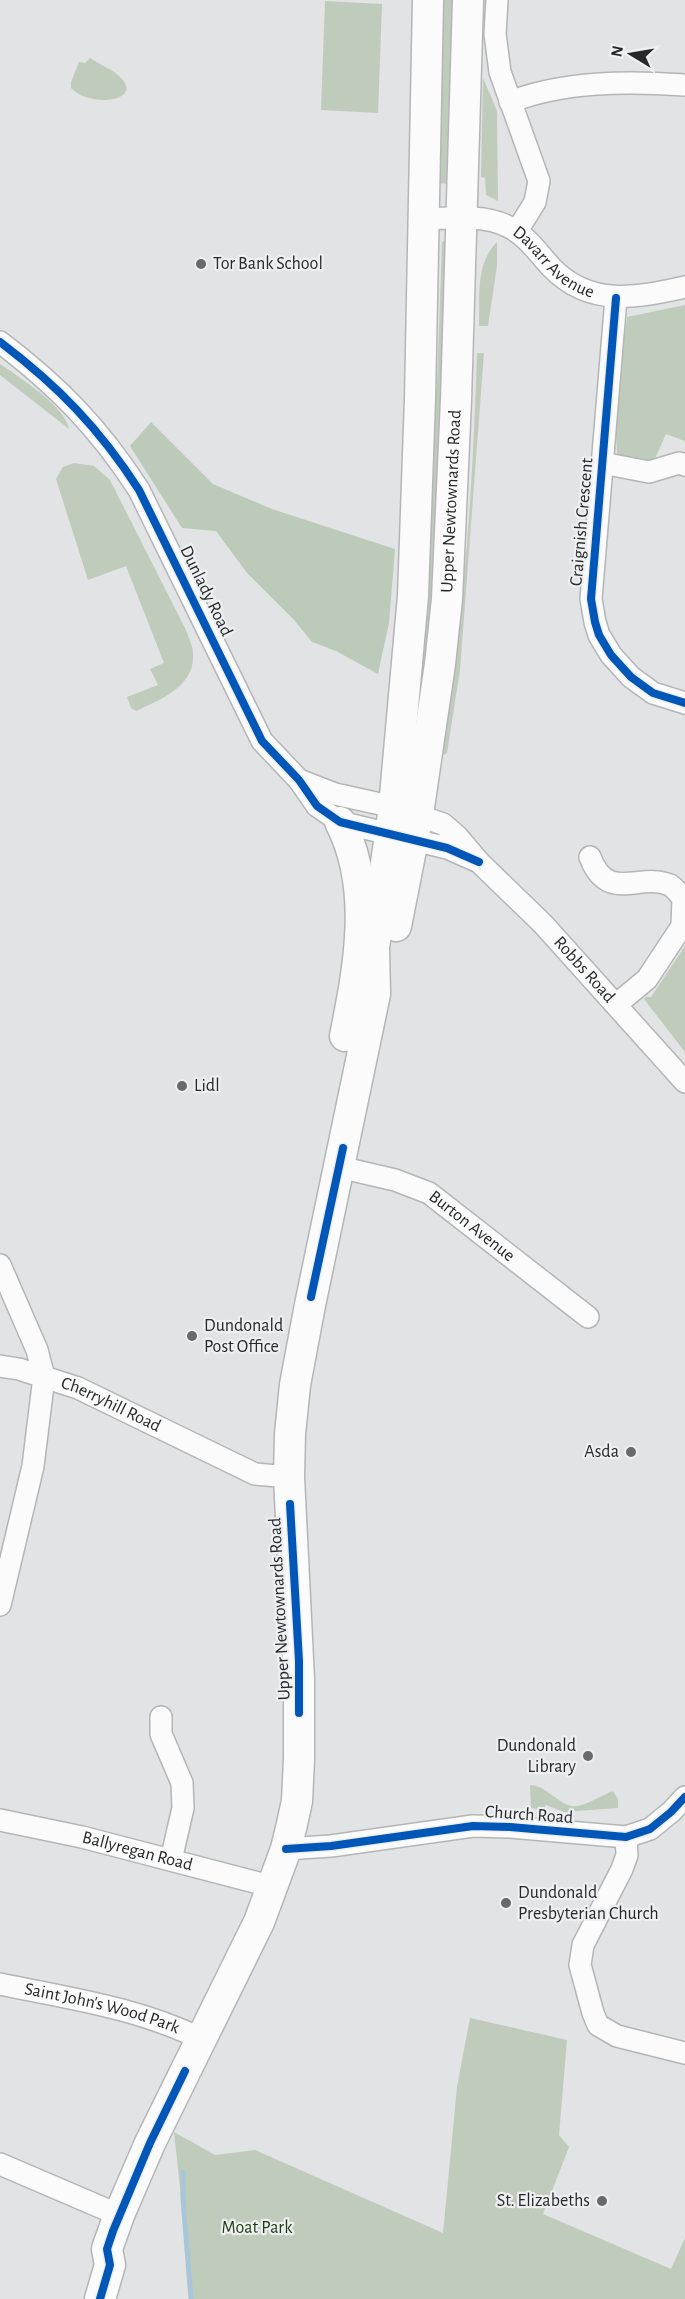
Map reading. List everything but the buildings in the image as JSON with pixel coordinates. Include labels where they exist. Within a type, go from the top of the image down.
[{"type":"highway","name":"Upper Newtownards Road","points":[[404,824],[420,410],[428,0]]},
{"type":"highway","name":"Upper Newtownards Road","points":[[79,2299],[93,2261],[107,2249],[150,2144],[255,1932],[274,1887],[297,1801],[299,1661],[289,1477],[290,1434],[298,1365],[375,994],[374,948],[441,664],[447,599],[456,400],[468,0]]},
{"type":"highway","points":[[340,822],[347,834],[362,910],[357,974],[333,1093],[346,1128]]},
{"type":"highway","name":"Upper Newtownards Road","points":[[99,2299],[110,2265],[107,2249]]},
{"type":"street","points":[[497,0],[495,34],[500,72],[539,181],[535,202],[517,231]]},
{"type":"street","points":[[510,102],[529,94],[558,88],[627,84],[685,85]]},
{"type":"street","name":"Davarr Avenue","points":[[424,219],[482,219],[502,223],[517,231],[564,279],[598,294],[616,298],[648,296],[685,287]]},
{"type":"street","name":"Craignish Crescent","points":[[616,298],[591,599],[595,622],[611,655],[630,677],[653,693],[685,703]]},
{"type":"street","name":"Dunlady Road","points":[[0,342],[30,364],[69,400],[115,452],[139,490],[250,717],[269,750],[299,780],[317,806],[340,822],[404,824]]},
{"type":"street","name":"Craignish Crescent","points":[[602,463],[649,472],[679,463],[685,465]]},
{"type":"street","name":"Dunlady Road","points":[[299,780],[359,800],[404,824]]},
{"type":"street","name":"Robbs Road","points":[[404,824],[443,824],[457,836],[479,862],[543,924],[685,1082]]},
{"type":"street","points":[[590,857],[595,871],[610,881],[625,885],[655,882],[672,886],[683,898],[682,926],[647,979],[617,1004]]},
{"type":"street","name":"Burton Avenue","points":[[339,1167],[395,1180],[429,1193],[588,1317]]},
{"type":"street","name":"Cherryhill Road","points":[[0,1265],[37,1350],[44,1377],[78,1388],[255,1474],[289,1477]]},
{"type":"street","points":[[0,1366],[44,1377],[33,1466],[5,1565],[0,1605]]},
{"type":"street","points":[[161,1717],[161,1734],[174,1762],[182,1791],[183,1808],[171,1860]]},
{"type":"street","name":"Church Road","points":[[286,1849],[331,1846],[473,1826],[626,1837],[650,1829],[685,1797]]},
{"type":"street","name":"Ballyregan Road","points":[[0,1820],[52,1830],[274,1887]]},
{"type":"street","points":[[626,1837],[627,1855],[622,1869],[583,1945],[580,1965],[593,2013],[598,2025],[617,2036],[685,2053]]},
{"type":"street","name":"Saint John's Wood Park","points":[[0,1984],[119,2009],[185,2031],[201,2039]]},
{"type":"street","points":[[0,2164],[119,2215]]},
{"type":"green space","points":[[438,0],[455,0],[451,184],[435,183]]},
{"type":"green space","points":[[325,1],[382,4],[378,113],[321,110]]},
{"type":"green space","points":[[90,58],[118,75],[125,84],[126,91],[121,96],[102,100],[80,95],[71,88],[79,62],[85,63]]},
{"type":"green space","points":[[483,78],[497,111],[498,201],[486,195],[485,178],[481,177]]},
{"type":"green space","points":[[443,241],[450,242],[446,386],[439,420],[433,610],[414,748],[429,417],[437,386]]},
{"type":"green space","points":[[497,242],[497,266],[488,326],[479,326],[479,292],[482,271],[485,260]]},
{"type":"green space","points":[[685,305],[685,441],[666,434],[653,463],[627,461],[617,453],[615,415],[627,317]]},
{"type":"green space","points":[[477,353],[484,353],[460,670],[447,753],[444,755],[442,751],[462,603],[473,453]]},
{"type":"green space","points":[[0,364],[50,402],[66,420],[69,429],[0,375]]},
{"type":"green space","points":[[151,422],[213,484],[272,509],[395,549],[389,623],[378,674],[336,651],[312,642],[294,620],[247,573],[216,531],[182,528],[130,446]]},
{"type":"green space","points":[[74,463],[94,466],[110,480],[186,630],[192,647],[192,665],[183,683],[165,697],[136,711],[131,708],[127,697],[158,685],[150,669],[164,663],[126,566],[88,580],[56,479],[63,467]]},
{"type":"green space","points":[[685,946],[685,1052],[644,999],[651,997]]},
{"type":"green space","points":[[530,1785],[542,1789],[571,1806],[586,1803],[613,1791],[618,1799],[618,1808],[564,1812],[546,1805],[543,1810],[531,1808]]},
{"type":"green space","name":"Moat Park","points":[[470,2018],[567,2040],[559,2135],[569,2147],[543,2214],[671,2269],[685,2238],[685,2299],[192,2299],[174,2132],[215,2155],[255,2150],[443,2233],[457,2087]]},
{"type":"waterway","points":[[183,2172],[191,2299]]},
{"type":"cycle path","points":[[616,298],[591,599],[599,635],[611,655],[631,677],[653,693],[685,703]]},
{"type":"cycle path","points":[[0,342],[41,375],[76,409],[124,468],[139,490],[262,741],[299,780],[317,806],[340,822],[447,848],[479,862]]},
{"type":"cycle path","points":[[311,1297],[343,1148]]},
{"type":"cycle path","points":[[290,1504],[299,1661],[299,1713]]},
{"type":"cycle path","points":[[286,1849],[331,1846],[473,1826],[626,1837],[650,1829],[685,1797]]},
{"type":"cycle path","points":[[100,2299],[110,2265],[107,2249],[113,2231],[150,2143],[185,2071]]},
{"type":"place","name":"Tor Bank School","points":[[201,264]]},
{"type":"place","name":"Lidl","points":[[182,1086]]},
{"type":"place","name":"Dundonald Post Office","points":[[192,1336]]},
{"type":"place","name":"Asda","points":[[631,1452]]},
{"type":"place","name":"Dundonald Library","points":[[588,1756]]},
{"type":"place","name":"Dundonald Presbyterian Church","points":[[506,1903]]},
{"type":"place","name":"St. Elizabeths","points":[[602,2201]]}]
